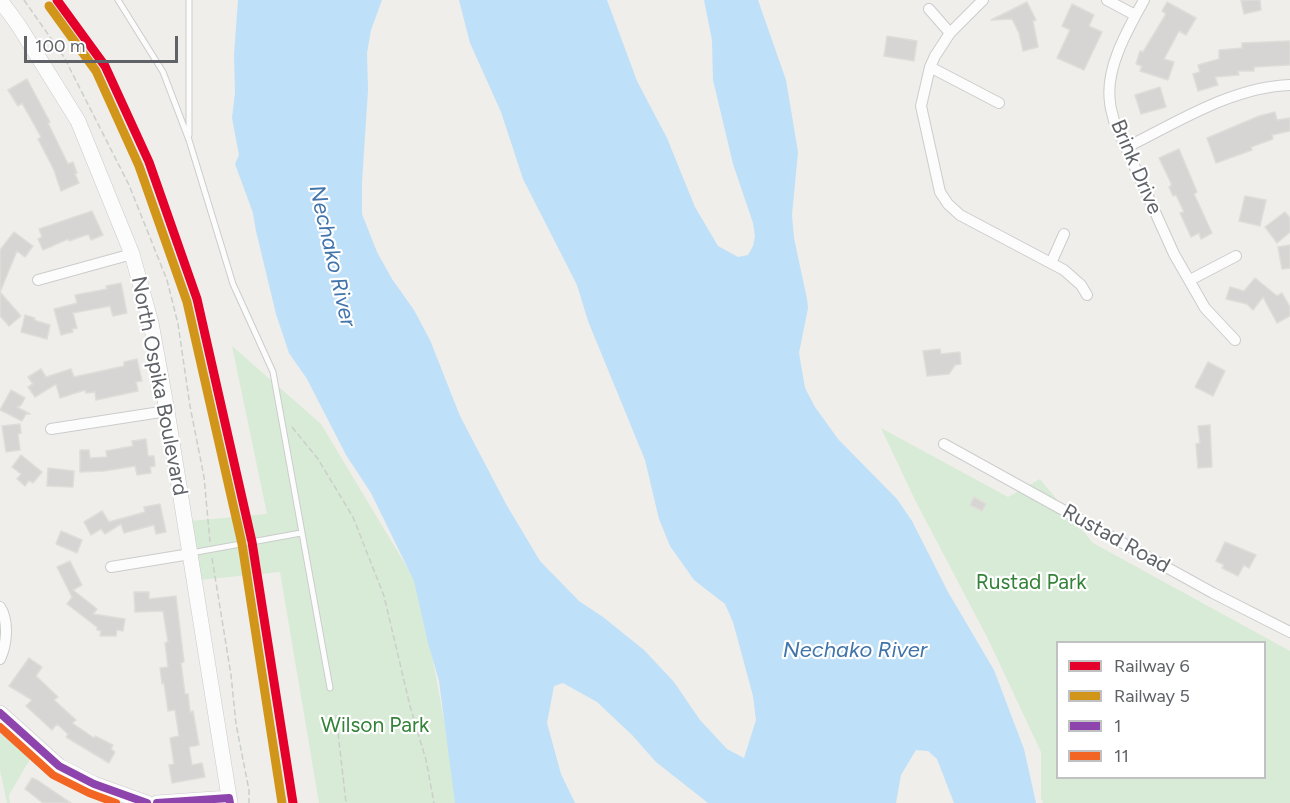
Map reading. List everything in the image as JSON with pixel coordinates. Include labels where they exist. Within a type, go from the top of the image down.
[{"type":"street","name":"North Ospika Boulevard","points":[[0,0],[19,26],[78,121],[132,254],[151,322],[167,411],[229,801]]},
{"type":"street","points":[[983,0],[950,33],[935,56],[930,67],[921,106],[940,192],[948,204],[960,215],[1073,276],[1087,295]]},
{"type":"street","points":[[1107,0],[1135,15]]},
{"type":"street","name":"Brink Drive","points":[[1144,0],[1117,56],[1110,79],[1110,102],[1114,121],[1174,254],[1205,308],[1235,340]]},
{"type":"street","points":[[930,9],[950,33]]},
{"type":"street","points":[[930,67],[999,102]]},
{"type":"street","points":[[1126,147],[1223,99],[1278,85],[1290,85]]},
{"type":"street","points":[[1051,263],[1064,234]]},
{"type":"street","points":[[38,280],[132,254]]},
{"type":"street","points":[[1190,280],[1236,256]]},
{"type":"street","points":[[51,429],[167,411]]},
{"type":"street","name":"Rustad Road","points":[[944,444],[1213,593],[1290,632]]},
{"type":"street","points":[[111,567],[190,554]]},
{"type":"street","points":[[0,607],[4,613],[6,646],[0,659]]},
{"type":"street","points":[[0,713],[59,766],[94,784],[147,803]]},
{"type":"street","points":[[157,803],[229,801]]},
{"type":"lane","points":[[118,0],[163,72],[189,140],[233,284],[273,372],[330,688]]},
{"type":"lane","points":[[189,0],[189,140]]},
{"type":"lane","points":[[190,554],[301,533]]},
{"type":"path","points":[[280,413],[318,459],[353,517],[361,537],[384,596],[410,706],[426,760],[434,803]]},
{"type":"path","points":[[211,550],[231,675],[236,724],[249,790],[249,803]]},
{"type":"path","points":[[336,715],[345,803]]},
{"type":"green space","name":"Wilson Park","points":[[232,346],[321,424],[417,584],[421,595],[450,753],[465,803],[319,803],[280,572],[199,580],[190,521],[267,514]]},
{"type":"green space","name":"Rustad Park","points":[[881,428],[1008,497],[1040,479],[1093,543],[1290,651],[1290,803],[1043,803],[1041,798],[1041,752],[988,639],[915,500]]},
{"type":"green space","points":[[0,716],[36,749],[9,795],[10,803],[7,803],[0,770]]},
{"type":"water","name":"Nechako River","points":[[238,0],[382,0],[371,30],[367,53],[368,90],[362,182],[362,214],[377,252],[430,340],[460,416],[506,504],[540,561],[579,601],[644,650],[674,682],[700,720],[727,749],[744,758],[756,720],[753,696],[733,622],[725,604],[694,580],[670,546],[659,519],[645,460],[588,321],[577,285],[523,179],[501,112],[470,43],[459,0],[607,0],[637,81],[667,138],[695,207],[718,246],[738,257],[748,255],[755,236],[753,223],[733,164],[713,80],[712,40],[704,0],[758,0],[786,80],[798,152],[792,215],[794,238],[808,308],[799,353],[805,388],[815,407],[838,439],[897,499],[912,521],[948,592],[994,670],[1024,749],[1036,803],[954,803],[937,759],[928,751],[916,750],[901,775],[896,803],[708,803],[656,762],[632,735],[597,702],[563,683],[554,686],[547,723],[561,774],[575,803],[455,803],[439,681],[414,581],[371,493],[346,455],[307,379],[289,353],[276,314],[253,213],[235,164],[239,155],[232,118]]},
{"type":"building","points":[[1241,0],[1260,0],[1261,10],[1244,14]]},
{"type":"building","points":[[1027,2],[1036,20],[1033,21],[1038,47],[1023,51],[1019,33],[1012,19],[991,20]]},
{"type":"building","points":[[1167,2],[1196,18],[1186,35],[1179,31],[1164,59],[1174,62],[1168,80],[1140,71],[1142,66],[1136,64],[1140,51],[1143,52],[1166,14],[1162,11]]},
{"type":"building","points":[[1072,4],[1094,15],[1089,26],[1102,32],[1084,70],[1057,58],[1070,30],[1062,26]]},
{"type":"building","points":[[887,36],[917,41],[914,61],[884,56]]},
{"type":"building","points":[[1290,41],[1290,65],[1254,67],[1254,71],[1238,71],[1239,75],[1215,77],[1218,85],[1198,91],[1193,74],[1200,72],[1198,65],[1219,59],[1219,50],[1242,48],[1242,43]]},
{"type":"building","points":[[27,79],[50,122],[48,123],[68,164],[73,162],[77,173],[75,174],[79,183],[61,191],[54,170],[38,139],[41,137],[22,103],[18,106],[8,90]]},
{"type":"building","points":[[1160,87],[1166,107],[1141,114],[1135,95]]},
{"type":"building","points":[[1275,112],[1277,120],[1290,118],[1290,131],[1272,135],[1273,139],[1251,147],[1252,150],[1216,163],[1207,138],[1259,116]]},
{"type":"building","points":[[1179,149],[1197,192],[1194,194],[1212,233],[1201,239],[1199,233],[1191,237],[1180,213],[1184,212],[1176,195],[1173,196],[1169,187],[1171,183],[1159,158]]},
{"type":"building","points":[[1245,196],[1266,200],[1260,226],[1239,221]]},
{"type":"building","points":[[92,211],[103,235],[91,240],[89,235],[69,241],[68,239],[43,250],[38,239],[42,237],[39,229]]},
{"type":"building","points":[[1285,212],[1290,218],[1290,232],[1277,243],[1265,227]]},
{"type":"building","points":[[14,232],[33,246],[25,257],[17,251],[0,292],[0,250]]},
{"type":"building","points":[[1290,245],[1290,268],[1282,269],[1278,247]]},
{"type":"building","points":[[1255,278],[1277,296],[1282,293],[1290,307],[1290,316],[1277,323],[1263,297],[1253,310],[1247,304],[1226,299],[1230,287],[1244,291]]},
{"type":"building","points":[[121,283],[127,313],[113,316],[110,306],[73,313],[77,328],[72,329],[73,332],[61,335],[54,309],[77,303],[75,295],[107,289],[106,286]]},
{"type":"building","points":[[0,292],[21,316],[9,326],[0,316]]},
{"type":"building","points":[[25,315],[50,325],[47,339],[21,332]]},
{"type":"building","points":[[940,349],[941,354],[960,352],[961,364],[955,365],[949,374],[927,376],[923,351]]},
{"type":"building","points":[[137,359],[142,381],[136,382],[138,391],[96,400],[95,392],[86,393],[85,390],[60,398],[56,384],[35,397],[28,387],[33,384],[28,377],[41,369],[46,377],[71,369],[74,377],[124,366],[124,362]]},
{"type":"building","points":[[1208,362],[1225,371],[1213,396],[1195,387]]},
{"type":"building","points":[[11,390],[25,398],[17,407],[30,414],[26,414],[22,421],[0,410]]},
{"type":"building","points":[[20,424],[21,433],[18,434],[20,450],[6,452],[2,426]]},
{"type":"building","points":[[1210,425],[1212,467],[1198,468],[1196,444],[1200,443],[1198,426]]},
{"type":"building","points":[[146,439],[148,456],[154,456],[155,466],[150,467],[151,473],[137,475],[135,466],[80,472],[80,450],[89,450],[90,458],[107,457],[106,451],[133,446],[132,441]]},
{"type":"building","points":[[21,455],[42,472],[33,483],[29,480],[25,486],[17,479],[21,474],[12,467]]},
{"type":"building","points":[[48,468],[74,471],[73,487],[47,486]]},
{"type":"building","points":[[974,497],[986,504],[982,511],[970,505]]},
{"type":"building","points":[[160,504],[166,532],[156,534],[154,525],[124,533],[121,524],[105,534],[101,529],[91,535],[84,522],[102,511],[109,522],[145,512],[144,507]]},
{"type":"building","points":[[61,531],[82,540],[77,553],[56,544]]},
{"type":"building","points":[[1225,542],[1256,555],[1249,568],[1244,565],[1238,576],[1222,568],[1224,565],[1216,561]]},
{"type":"building","points":[[70,561],[82,585],[73,590],[97,609],[93,614],[125,619],[123,631],[117,630],[116,636],[100,636],[101,631],[97,630],[97,627],[67,604],[72,597],[57,567]]},
{"type":"building","points":[[134,592],[149,592],[149,599],[176,596],[184,662],[181,663],[185,694],[188,694],[190,712],[193,711],[199,745],[189,747],[192,765],[202,763],[205,777],[172,783],[169,765],[174,764],[170,738],[179,736],[175,710],[168,711],[164,683],[162,684],[160,668],[168,667],[165,643],[168,642],[163,611],[135,612]]},
{"type":"building","points":[[29,658],[42,667],[36,676],[58,697],[54,700],[76,720],[72,723],[94,738],[95,736],[113,745],[111,749],[115,752],[109,763],[66,737],[68,734],[57,724],[52,730],[26,706],[32,700],[9,686]]},
{"type":"building","points":[[32,778],[71,803],[43,803],[25,789]]},
{"type":"rail line","name":"6","points":[[57,0],[105,66],[149,162],[197,299],[252,542],[293,803]]},
{"type":"rail line","name":"5","points":[[49,6],[96,71],[139,166],[187,302],[242,544],[282,803]]},
{"type":"transit line","name":"1","points":[[0,713],[59,766],[94,784],[147,803]]},
{"type":"transit line","name":"11","points":[[0,727],[53,775],[89,793],[116,803]]},
{"type":"transit line","name":"1","points":[[157,803],[229,798],[230,803]]}]
